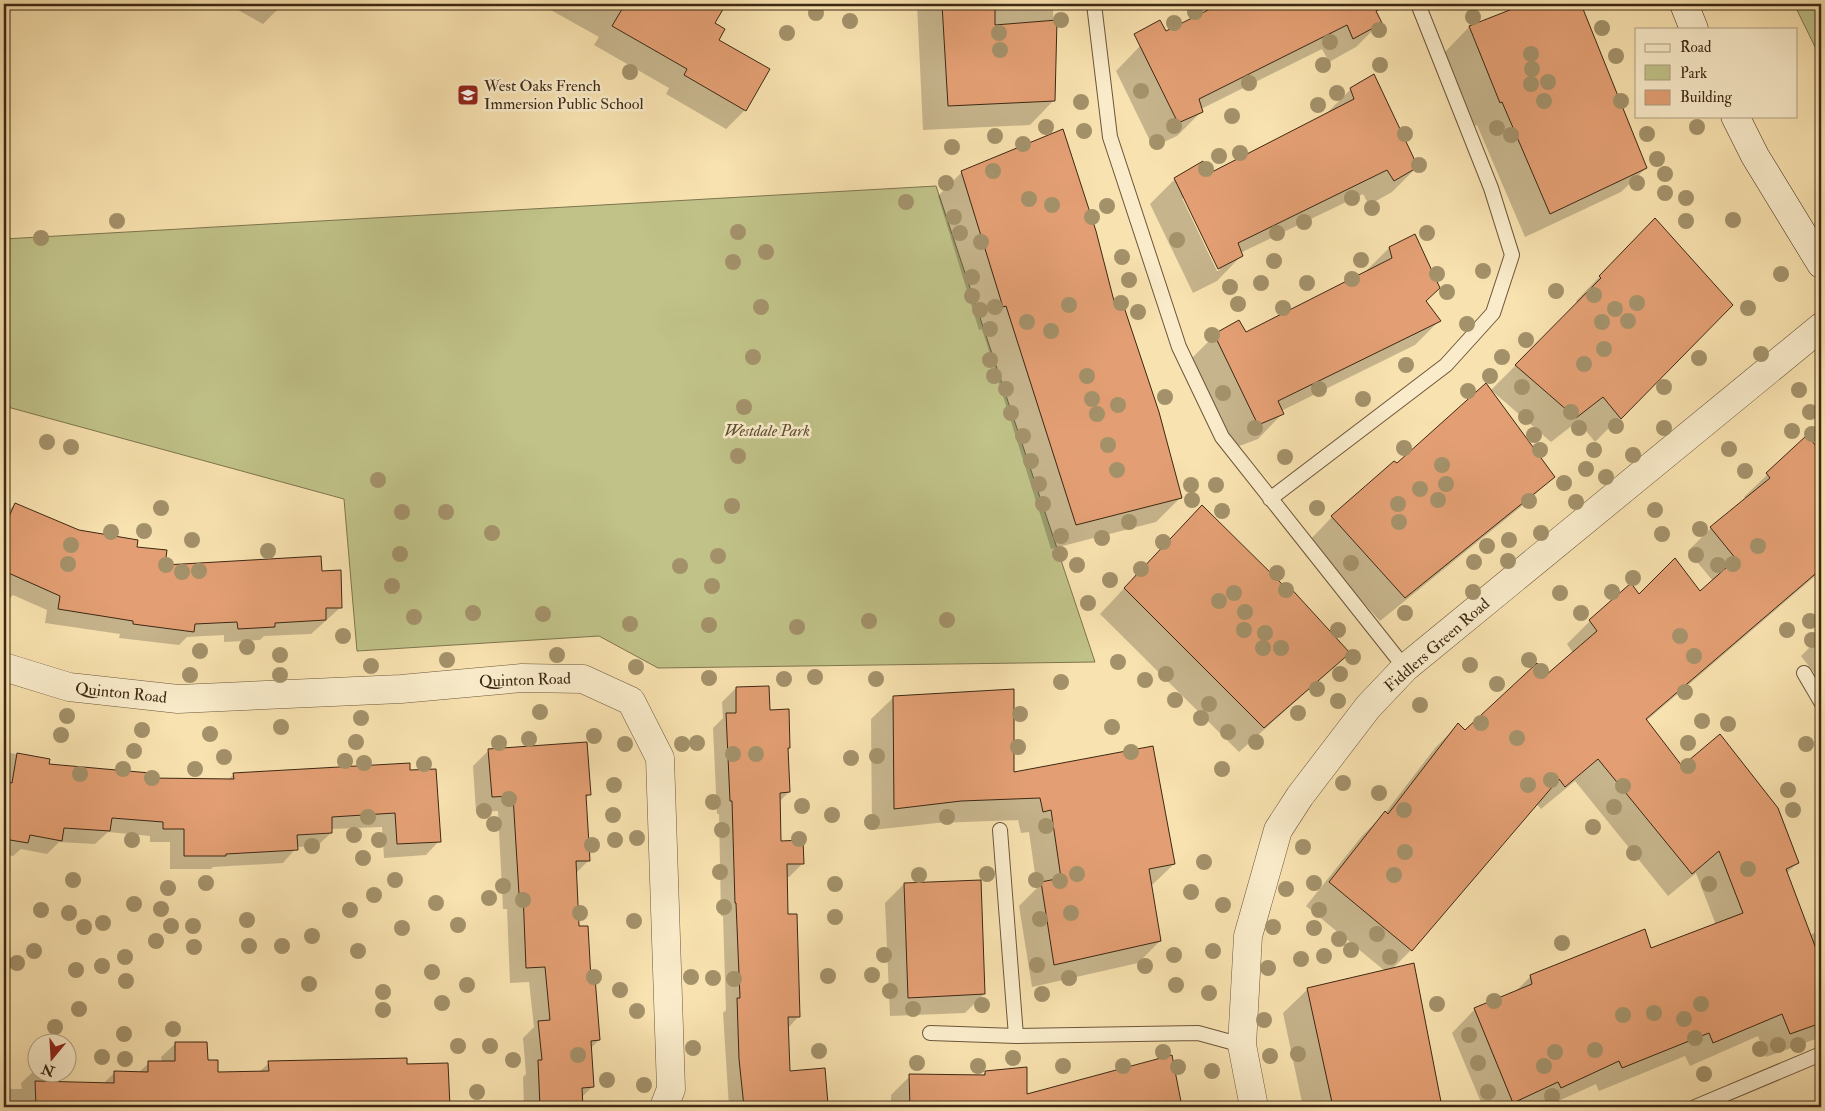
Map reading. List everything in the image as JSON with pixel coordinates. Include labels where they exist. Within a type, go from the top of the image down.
[{"type":"street","points":[[1684,4],[1694,28]]},
{"type":"street","points":[[1736,118],[1755,156],[1821,264]]},
{"type":"street","name":"Fiddlers Green Road","points":[[1254,1107],[1242,1045],[1248,936],[1278,830],[1300,796],[1368,707],[1405,668],[1821,328]]},
{"type":"street","name":"Quinton Road","points":[[4,667],[69,687],[178,699],[401,689],[522,678],[583,679],[631,701],[660,758],[671,1089],[664,1107]]},
{"type":"lane","points":[[1094,4],[1110,137],[1178,347],[1222,437],[1405,668]]},
{"type":"lane","points":[[1270,499],[1446,365],[1493,313],[1512,255],[1491,188],[1418,4]]},
{"type":"lane","points":[[1804,674],[1821,702]]},
{"type":"lane","points":[[1000,830],[1016,1036]]},
{"type":"lane","points":[[930,1033],[1016,1036],[1198,1033],[1242,1045]]},
{"type":"lane","points":[[1695,1107],[1821,1054]]},
{"type":"green space","points":[[1794,4],[1821,4],[1821,59]]},
{"type":"green space","name":"Westdale Park","points":[[936,186],[1095,662],[658,668],[599,636],[357,651],[344,499],[4,406],[4,239]]},
{"type":"building","points":[[625,4],[726,4],[715,23],[725,29],[719,40],[770,69],[746,111],[684,75],[687,69],[612,26]]},
{"type":"building","points":[[942,4],[995,4],[995,25],[1057,20],[1055,101],[948,106]]},
{"type":"building","points":[[1220,4],[1390,4],[1376,11],[1382,23],[1353,39],[1347,25],[1199,99],[1203,112],[1178,123],[1134,34],[1160,20],[1166,31]]},
{"type":"building","points":[[1525,4],[1581,4],[1647,168],[1550,214],[1502,102],[1500,103],[1469,26]]},
{"type":"building","points":[[1374,74],[1418,167],[1394,181],[1387,170],[1238,243],[1243,256],[1218,269],[1174,178],[1203,161],[1208,174],[1354,99],[1350,88]]},
{"type":"building","points":[[1063,129],[1096,231],[1114,301],[1121,298],[1159,412],[1182,498],[1076,525],[1006,306],[1003,307],[961,171]]},
{"type":"building","points":[[1655,218],[1733,305],[1621,419],[1603,397],[1576,418],[1515,365],[1601,278],[1599,276]]},
{"type":"building","points":[[1415,234],[1440,288],[1426,301],[1441,321],[1278,401],[1284,414],[1258,425],[1214,334],[1239,320],[1246,332],[1392,258],[1389,247]]},
{"type":"building","points":[[1486,383],[1555,477],[1405,598],[1331,516],[1394,461],[1397,463]]},
{"type":"building","points":[[1807,435],[1821,452],[1821,569],[1646,719],[1682,766],[1720,734],[1778,808],[1799,863],[1786,869],[1821,962],[1821,1023],[1790,1034],[1782,1014],[1713,1043],[1709,1033],[1622,1068],[1619,1061],[1561,1088],[1558,1082],[1513,1103],[1474,1008],[1532,984],[1530,975],[1645,929],[1651,948],[1743,913],[1719,851],[1692,874],[1598,759],[1565,787],[1559,779],[1412,951],[1329,882],[1385,811],[1388,814],[1458,723],[1465,730],[1537,663],[1546,675],[1597,631],[1589,620],[1631,583],[1639,594],[1675,558],[1700,591],[1736,559],[1710,527],[1770,478],[1766,473]]},
{"type":"building","points":[[15,503],[79,530],[138,540],[137,547],[167,550],[165,565],[321,556],[322,571],[341,570],[342,608],[326,608],[326,620],[275,623],[275,627],[238,629],[237,622],[195,624],[194,632],[133,624],[133,621],[58,609],[60,596],[4,571],[4,528]]},
{"type":"building","points":[[1202,505],[1284,586],[1286,583],[1350,653],[1264,728],[1124,588]]},
{"type":"building","points":[[769,686],[770,710],[789,709],[790,792],[780,793],[781,841],[803,840],[804,864],[787,864],[788,914],[797,914],[800,1017],[788,1017],[790,1071],[825,1068],[828,1104],[810,1107],[744,1107],[739,1059],[737,998],[740,998],[732,801],[730,801],[726,713],[736,713],[736,687]]},
{"type":"building","points":[[1014,689],[1014,772],[1153,746],[1175,864],[1149,869],[1161,941],[1054,965],[1041,882],[1061,878],[1051,810],[1043,812],[1040,798],[961,801],[894,809],[893,696]]},
{"type":"building","points":[[587,742],[591,795],[586,795],[590,861],[576,861],[579,926],[588,926],[591,979],[595,978],[600,1040],[591,1041],[594,1087],[582,1088],[583,1107],[540,1107],[538,1060],[542,1060],[538,1021],[550,1020],[545,967],[526,968],[523,893],[519,894],[513,796],[492,797],[488,749]]},
{"type":"building","points":[[17,753],[50,759],[49,764],[150,773],[150,778],[234,779],[233,773],[410,763],[410,770],[436,769],[441,842],[397,844],[395,813],[332,817],[332,833],[297,835],[298,850],[226,854],[226,856],[184,856],[184,829],[163,829],[163,822],[112,818],[110,831],[64,828],[62,841],[30,835],[28,843],[4,839],[4,804],[8,782],[12,783]]},
{"type":"building","points":[[981,880],[985,994],[908,998],[904,883]]},
{"type":"building","points":[[1414,963],[1442,1107],[1333,1107],[1307,988]]},
{"type":"building","points":[[175,1042],[207,1042],[208,1060],[218,1060],[218,1072],[269,1071],[268,1061],[407,1058],[407,1064],[448,1063],[450,1107],[36,1107],[35,1084],[114,1083],[114,1071],[148,1072],[148,1061],[175,1061]]},
{"type":"building","points":[[1172,1055],[1182,1107],[910,1107],[909,1074],[985,1075],[985,1071],[1027,1067],[1027,1094]]},
{"type":"place","name":"West Oaks French Immersion Public School","points":[[468,95]]}]
